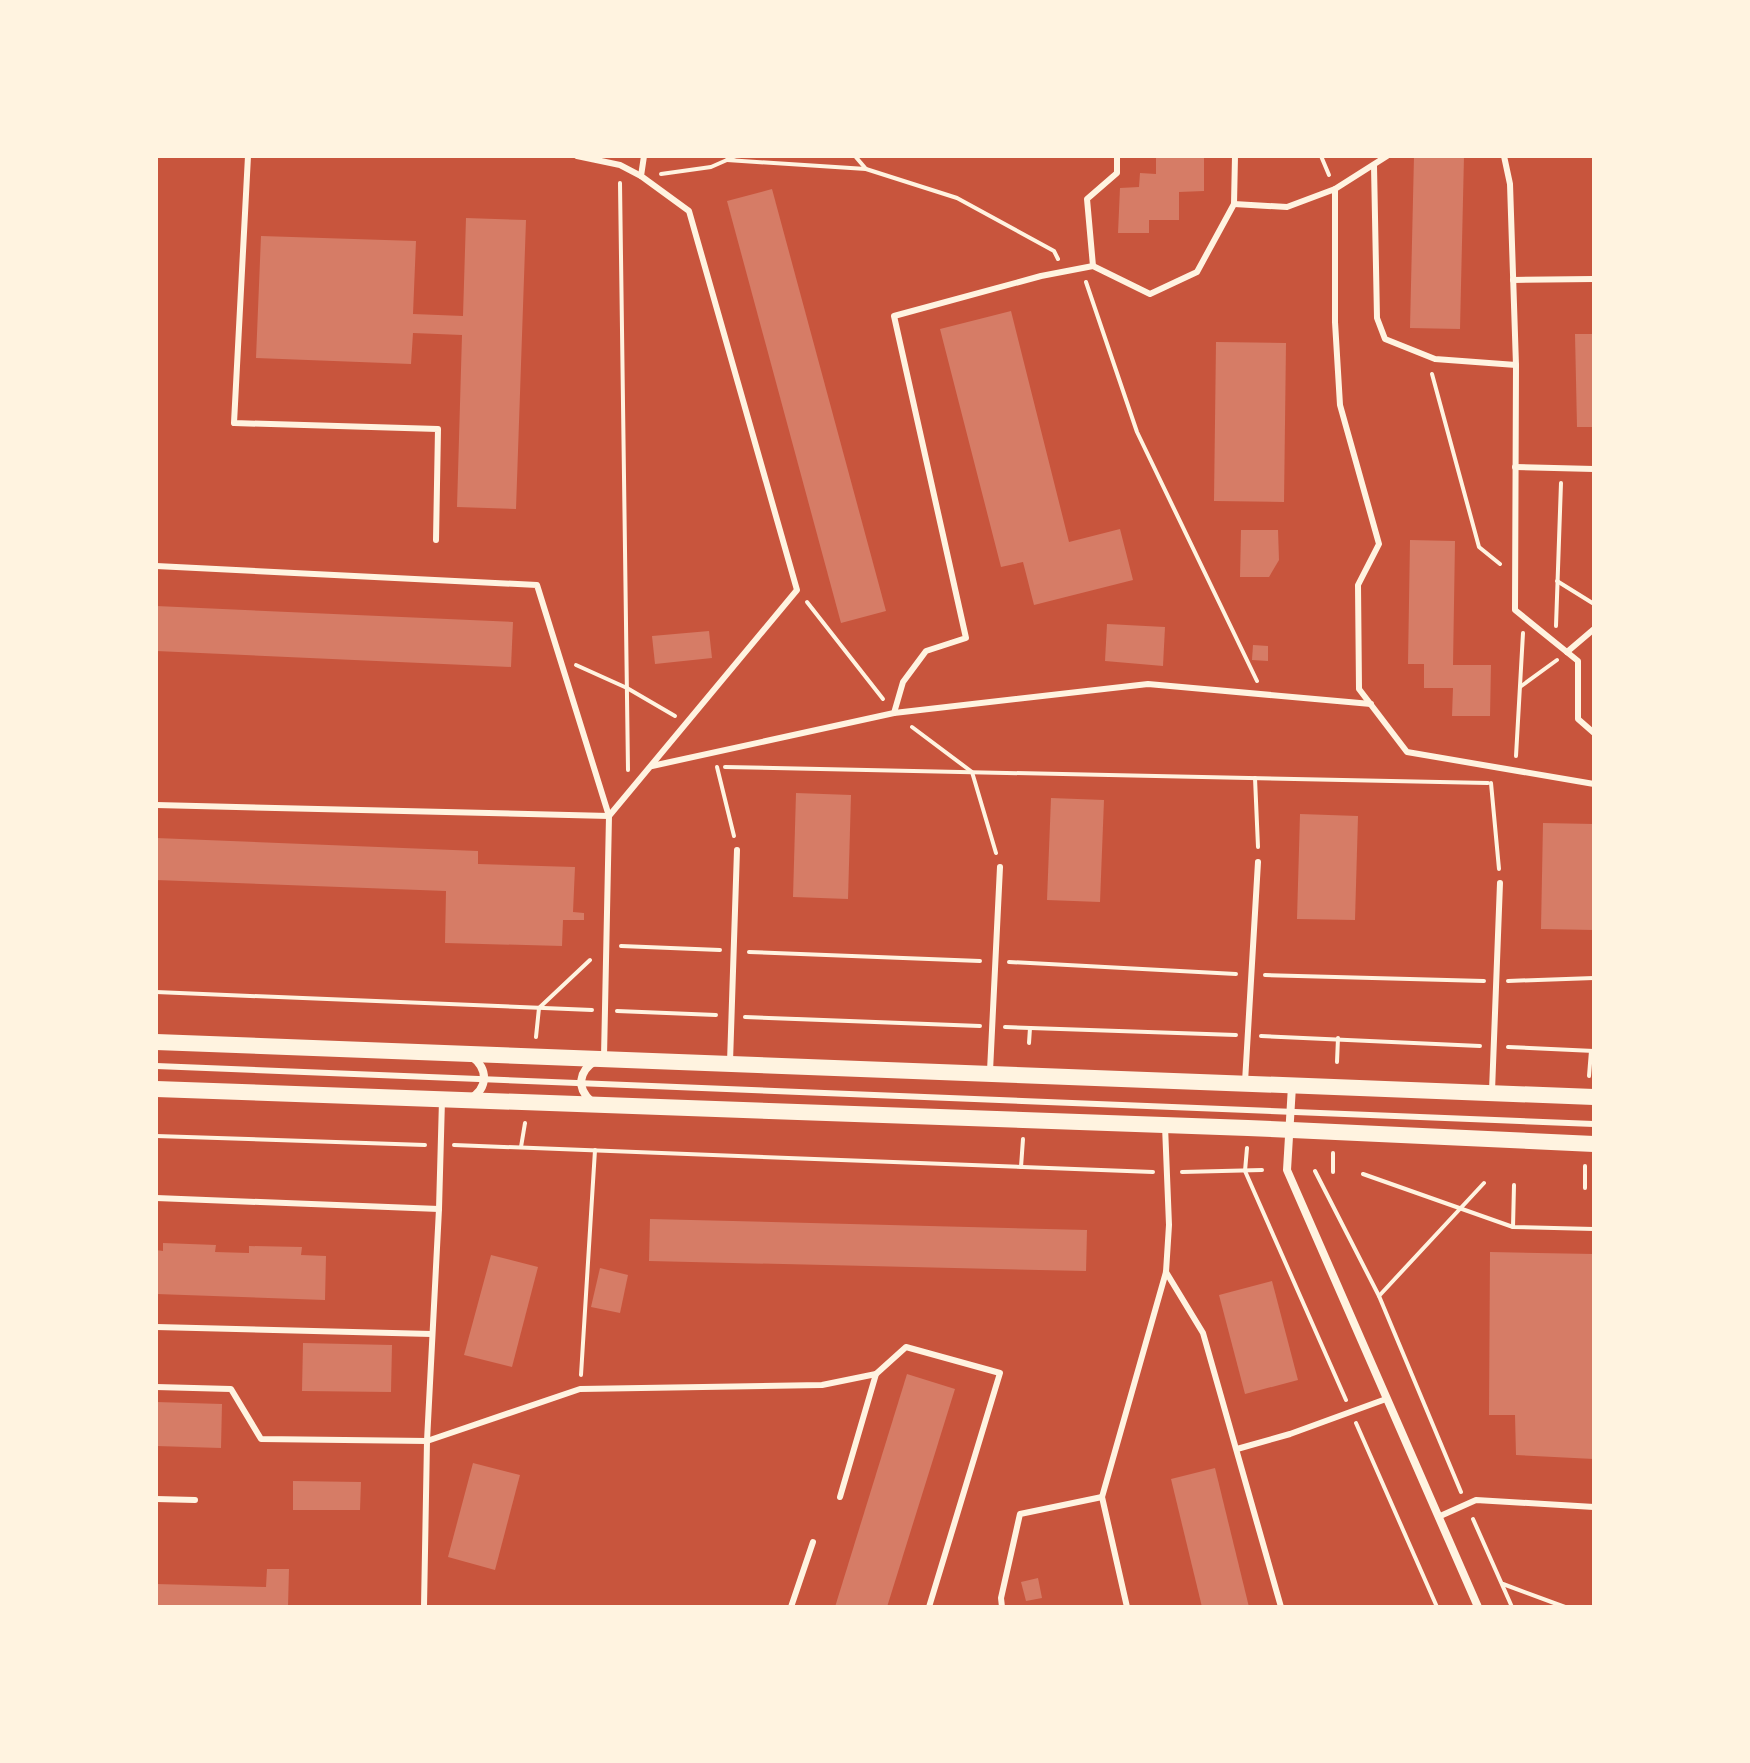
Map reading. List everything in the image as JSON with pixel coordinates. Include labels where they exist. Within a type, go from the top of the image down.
[{"type":"main road","points":[[156,1042],[1594,1097]]},
{"type":"main road","points":[[156,1089],[1594,1144]]},
{"type":"street","points":[[461,1100],[477,1094],[484,1080],[479,1061],[462,1054]]},
{"type":"street","points":[[603,1105],[594,1104],[587,1098],[580,1084],[587,1066],[604,1060]]},
{"type":"street","points":[[1292,1085],[1287,1170],[1478,1607]]},
{"type":"lane","points":[[248,156],[234,423],[438,429],[436,540]]},
{"type":"lane","points":[[577,156],[620,165],[641,176],[689,211],[797,590],[609,816]]},
{"type":"lane","points":[[641,176],[644,156]]},
{"type":"lane","points":[[1093,266],[1087,199],[1117,173],[1117,156]]},
{"type":"lane","points":[[894,713],[903,682],[926,651],[966,638],[894,316],[1093,266],[1150,294],[1197,272],[1234,204],[1235,156]]},
{"type":"lane","points":[[1234,204],[1287,207],[1335,189],[1387,156]]},
{"type":"lane","points":[[1504,156],[1510,184],[1516,365],[1515,610],[1578,661],[1578,719],[1594,733]]},
{"type":"lane","points":[[1374,166],[1377,318],[1385,339],[1435,359],[1516,365]]},
{"type":"lane","points":[[1335,189],[1335,322],[1340,405],[1379,544],[1358,585],[1359,689],[1407,752],[1594,784]]},
{"type":"lane","points":[[1513,280],[1594,279]]},
{"type":"lane","points":[[1515,467],[1594,469]]},
{"type":"lane","points":[[156,566],[537,585],[609,816],[604,1060]]},
{"type":"lane","points":[[1567,652],[1594,629]]},
{"type":"lane","points":[[651,766],[894,713],[1148,684],[1371,704]]},
{"type":"lane","points":[[156,805],[609,816]]},
{"type":"lane","points":[[730,1064],[737,850]]},
{"type":"lane","points":[[1245,1084],[1258,862]]},
{"type":"lane","points":[[990,1074],[1000,867]]},
{"type":"lane","points":[[1492,1094],[1500,883]]},
{"type":"lane","points":[[156,1066],[1594,1124]]},
{"type":"lane","points":[[424,1607],[427,1441],[442,1100]]},
{"type":"lane","points":[[1127,1607],[1102,1497],[1166,1272],[1169,1225],[1165,1126]]},
{"type":"lane","points":[[156,1198],[439,1209]]},
{"type":"lane","points":[[1166,1272],[1203,1333],[1281,1607]]},
{"type":"lane","points":[[156,1327],[432,1334]]},
{"type":"lane","points":[[156,1387],[231,1389],[261,1439],[427,1441],[580,1389],[822,1385],[876,1374],[906,1347],[1000,1373],[929,1607]]},
{"type":"lane","points":[[840,1497],[876,1374]]},
{"type":"lane","points":[[1237,1449],[1290,1434],[1386,1399]]},
{"type":"lane","points":[[1002,1607],[1001,1598],[1020,1514],[1102,1497]]},
{"type":"lane","points":[[156,1499],[195,1500]]},
{"type":"lane","points":[[1438,1517],[1476,1500],[1594,1507]]},
{"type":"lane","points":[[791,1607],[813,1542]]},
{"type":"path","points":[[641,176],[711,167],[736,156]]},
{"type":"path","points":[[855,156],[866,169]]},
{"type":"path","points":[[1321,156],[1335,189]]},
{"type":"path","points":[[727,160],[866,169],[957,198],[1054,251],[1066,271]]},
{"type":"path","points":[[620,165],[629,792]]},
{"type":"path","points":[[1081,268],[1137,432],[1263,693]]},
{"type":"path","points":[[1427,356],[1479,547],[1515,576]]},
{"type":"path","points":[[1555,643],[1561,469]]},
{"type":"path","points":[[1557,581],[1594,604]]},
{"type":"path","points":[[1516,770],[1524,617]]},
{"type":"path","points":[[1520,687],[1567,652]]},
{"type":"path","points":[[559,657],[627,688],[687,723]]},
{"type":"path","points":[[704,767],[1491,783],[1500,883]]},
{"type":"path","points":[[717,767],[737,850]]},
{"type":"path","points":[[1255,778],[1258,862]]},
{"type":"path","points":[[535,1041],[539,1008],[607,945],[1252,975],[1497,982],[1594,978]]},
{"type":"path","points":[[156,992],[1338,1038],[1592,1051],[1589,1080]]},
{"type":"path","points":[[1029,1043],[1030,1028]]},
{"type":"path","points":[[1337,1062],[1338,1038]]},
{"type":"path","points":[[521,1147],[525,1123]]},
{"type":"path","points":[[156,1136],[1166,1172],[1262,1170]]},
{"type":"path","points":[[1021,1167],[1023,1139]]},
{"type":"path","points":[[1247,1148],[1245,1171],[1437,1607]]},
{"type":"path","points":[[580,1389],[595,1150]]},
{"type":"path","points":[[1333,1153],[1333,1172]]},
{"type":"path","points":[[1585,1166],[1585,1188]]},
{"type":"path","points":[[1315,1171],[1379,1296],[1512,1607]]},
{"type":"path","points":[[1363,1174],[1513,1227],[1594,1229]]},
{"type":"path","points":[[1379,1296],[1484,1183]]},
{"type":"path","points":[[1513,1227],[1514,1185]]},
{"type":"path","points":[[1501,1584],[1565,1607]]},
{"type":"building","points":[[1156,156],[1204,156],[1204,191],[1179,192],[1179,220],[1149,220],[1149,233],[1118,233],[1120,188],[1139,187],[1140,173],[1156,174]]},
{"type":"building","points":[[1414,156],[1464,156],[1460,329],[1410,328]]},
{"type":"building","points":[[772,189],[886,611],[841,623],[727,201]]},
{"type":"building","points":[[466,218],[526,220],[516,509],[457,507],[462,335],[413,333],[411,364],[256,358],[261,236],[416,241],[413,314],[463,316]]},
{"type":"building","points":[[1011,311],[1069,542],[1120,529],[1133,580],[1034,605],[1023,562],[1001,567],[940,329]]},
{"type":"building","points":[[1575,334],[1594,334],[1594,427],[1577,427]]},
{"type":"building","points":[[1216,342],[1286,343],[1284,502],[1214,501]]},
{"type":"building","points":[[1241,530],[1278,530],[1279,560],[1269,577],[1240,577]]},
{"type":"building","points":[[1410,540],[1455,541],[1453,665],[1491,665],[1490,716],[1452,716],[1453,688],[1424,688],[1424,664],[1408,664]]},
{"type":"building","points":[[156,606],[513,622],[511,667],[156,651]]},
{"type":"building","points":[[1107,624],[1165,627],[1163,666],[1105,661]]},
{"type":"building","points":[[709,631],[712,658],[655,664],[652,636]]},
{"type":"building","points":[[1253,645],[1268,646],[1268,661],[1252,660]]},
{"type":"building","points":[[796,793],[851,795],[848,899],[793,897]]},
{"type":"building","points":[[1051,798],[1104,800],[1100,902],[1047,900]]},
{"type":"building","points":[[1300,814],[1358,816],[1355,920],[1297,919]]},
{"type":"building","points":[[1543,823],[1594,824],[1594,930],[1541,929]]},
{"type":"building","points":[[156,838],[478,851],[478,864],[575,867],[573,912],[584,913],[584,920],[563,920],[562,946],[445,943],[446,891],[156,880]]},
{"type":"building","points":[[650,1219],[1087,1230],[1086,1271],[649,1261]]},
{"type":"building","points":[[163,1243],[216,1245],[215,1252],[249,1253],[249,1246],[302,1247],[301,1255],[326,1256],[325,1300],[156,1294],[156,1250],[163,1251]]},
{"type":"building","points":[[1490,1252],[1594,1254],[1594,1459],[1516,1455],[1515,1415],[1489,1415]]},
{"type":"building","points":[[491,1255],[538,1267],[512,1367],[464,1355]]},
{"type":"building","points":[[600,1268],[628,1275],[620,1313],[591,1307]]},
{"type":"building","points":[[1272,1281],[1298,1380],[1245,1394],[1219,1295]]},
{"type":"building","points":[[303,1343],[392,1345],[391,1392],[302,1391]]},
{"type":"building","points":[[907,1374],[955,1389],[887,1607],[835,1607]]},
{"type":"building","points":[[156,1402],[222,1404],[221,1448],[156,1446]]},
{"type":"building","points":[[473,1463],[520,1475],[495,1570],[448,1557]]},
{"type":"building","points":[[1215,1468],[1249,1607],[1202,1607],[1171,1479]]},
{"type":"building","points":[[293,1481],[361,1482],[360,1510],[293,1510]]},
{"type":"building","points":[[267,1569],[289,1569],[288,1607],[156,1607],[156,1584],[266,1587]]},
{"type":"building","points":[[1038,1578],[1042,1598],[1026,1601],[1021,1582]]}]
